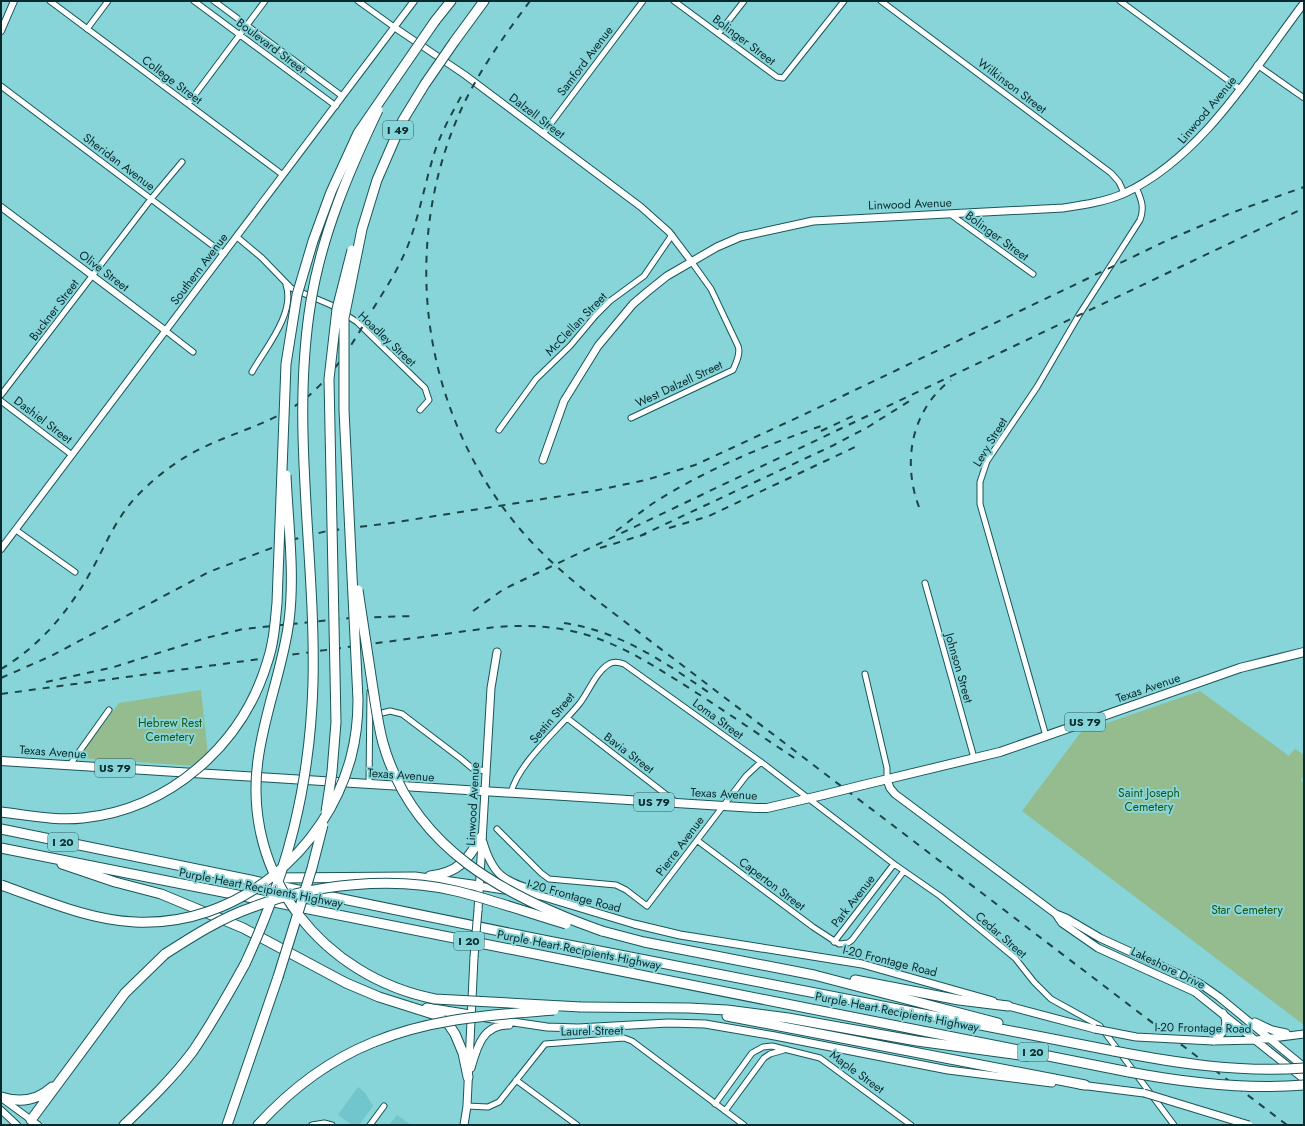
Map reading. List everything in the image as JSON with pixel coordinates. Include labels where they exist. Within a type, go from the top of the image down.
[{"type":"highway","points":[[1,812],[68,819],[107,813],[137,804],[167,790],[190,774],[222,745],[238,725],[252,701],[262,678],[274,633],[277,603],[283,400],[292,314],[313,240],[340,170],[365,122],[450,1]]},
{"type":"highway","name":"I 49","points":[[362,229],[377,180],[390,147],[415,100],[484,1]]},
{"type":"highway","points":[[124,1125],[151,1099],[192,1052],[216,1016],[246,964],[267,917],[289,848],[297,817],[308,754],[313,682],[304,391],[311,299],[328,228],[384,96]]},
{"type":"highway","points":[[1,886],[88,915],[134,922],[168,921],[201,914],[239,899],[267,881],[295,858],[325,820],[346,772],[355,738],[358,700],[342,340],[345,311],[362,229]]},
{"type":"highway","points":[[227,1125],[278,977],[318,846],[332,772],[336,722],[336,677],[329,379],[334,322],[353,248],[362,229]]},
{"type":"highway","points":[[283,400],[291,598],[286,640],[264,725],[256,783],[259,818],[265,850],[282,889],[307,927],[326,947],[361,972],[382,983],[420,996],[436,999],[581,1007],[714,1009],[765,1015],[917,1041],[1106,1067]]},
{"type":"highway","points":[[352,550],[382,741],[395,776],[416,812],[445,845],[486,877],[540,908],[602,931]]},
{"type":"highway","name":"Purple Heart Recipients Highway","points":[[1,829],[1068,1043],[1166,1061],[1223,1067],[1276,1070],[1304,1068]]},
{"type":"highway","points":[[240,878],[415,877],[436,875],[454,870],[469,857],[481,837]]},
{"type":"highway","name":"Purple Heart Recipients Highway","points":[[1,848],[1129,1072],[1212,1085],[1265,1087],[1304,1085]]},
{"type":"highway","points":[[28,854],[115,882],[161,894],[243,928],[339,980],[379,997],[428,1012],[442,1019],[449,1025],[460,1044],[468,1078]]},
{"type":"highway","points":[[415,877],[479,886]]},
{"type":"highway","points":[[32,1123],[62,1078],[125,993],[165,954],[210,926],[253,907],[290,896],[368,884],[400,884],[454,891],[579,927],[602,931],[644,942],[814,974],[858,980],[959,1000],[1008,1006]]},
{"type":"highway","points":[[814,974],[1068,1043]]},
{"type":"highway","points":[[404,1004],[470,1015]]},
{"type":"highway","points":[[258,1125],[285,1098],[311,1077],[349,1052],[406,1030],[444,1021],[499,1014],[581,1007]]},
{"type":"highway","points":[[660,1008],[734,1017],[1085,1085]]},
{"type":"highway","points":[[1,1097],[26,1100],[35,1098],[45,1094],[62,1078]]},
{"type":"main road","name":"Linwood Avenue","points":[[543,460],[564,401],[598,346],[633,304],[647,292],[691,261],[740,237],[793,224],[834,219],[1063,208],[1096,203],[1124,193],[1160,172],[1188,150],[1240,89],[1304,3]]},
{"type":"main road","name":"Linwood Avenue","points":[[470,1015],[478,910],[481,837],[491,688],[497,652]]},
{"type":"main road","name":"Texas Avenue","points":[[1,761],[369,785],[762,808],[808,799],[1000,752],[1240,668],[1304,652]]},
{"type":"main road","name":"Lakeshore Drive","points":[[887,780],[890,788],[896,794],[1056,914],[1066,918],[1100,938],[1199,983],[1237,1012],[1304,1068]]},
{"type":"main road","points":[[481,837],[490,863],[501,877],[515,885],[570,904]]},
{"type":"main road","name":"I-20 Frontage Road","points":[[479,886],[541,896],[634,924],[680,935],[804,953],[862,964],[926,981],[1008,1006],[1095,1029],[1136,1037],[1213,1041],[1256,1040],[1304,1034]]},
{"type":"main road","name":"Lakeshore Drive","points":[[1056,914],[1062,923],[1088,942],[1185,987],[1222,1012],[1304,1079]]},
{"type":"main road","points":[[1213,1041],[1226,1027],[1226,1018],[1222,1012]]},
{"type":"main road","points":[[1237,1012],[1272,1030],[1296,1035]]},
{"type":"main road","points":[[464,1125],[467,1106],[470,1015],[539,1026]]},
{"type":"main road","points":[[468,1078],[478,1043],[488,1031],[506,1024],[578,1028],[668,1023],[705,1024],[775,1036],[941,1069],[1144,1093],[1249,1125]]},
{"type":"street","points":[[1,31],[14,1]]},
{"type":"street","name":"College Street","points":[[50,1],[283,175]]},
{"type":"street","points":[[87,28],[108,1]]},
{"type":"street","name":"Boulevard Street","points":[[194,1],[336,106]]},
{"type":"street","name":"Boulevard Street","points":[[214,1],[342,96]]},
{"type":"street","points":[[188,104],[265,1]]},
{"type":"street","name":"Dalzell Street","points":[[358,1],[465,75],[641,207],[672,235],[691,261]]},
{"type":"street","name":"Southern Avenue","points":[[1,549],[414,1]]},
{"type":"street","name":"Samford Avenue","points":[[543,134],[643,1]]},
{"type":"street","name":"Bolinger Street","points":[[674,1],[720,33],[777,77],[783,78],[844,1]]},
{"type":"street","points":[[720,33],[744,1]]},
{"type":"street","name":"Wilkinson Street","points":[[881,1],[1111,173],[1119,182],[1124,193]]},
{"type":"street","points":[[1120,1],[1240,89]]},
{"type":"street","points":[[1257,65],[1304,98]]},
{"type":"street","name":"Sheridan Avenue","points":[[1,86],[224,254]]},
{"type":"street","name":"Buckner Street","points":[[1,396],[151,199],[182,162]]},
{"type":"street","name":"Levy Street","points":[[1046,736],[980,504],[980,482],[987,461],[1037,387],[1092,295],[1140,220],[1144,211],[1143,204],[1136,187]]},
{"type":"street","name":"Olive Street","points":[[1,207],[194,352]]},
{"type":"street","name":"Bolinger Street","points":[[950,214],[1032,274]]},
{"type":"street","name":"McClellan Street","points":[[499,430],[536,379],[570,346],[596,315],[610,301],[644,276],[672,235]]},
{"type":"street","name":"Hoadley Street","points":[[237,237],[262,258],[286,283],[302,294],[331,305],[357,322],[425,388],[429,400],[420,410]]},
{"type":"street","name":"West Dalzell Street","points":[[632,418],[733,370],[737,362],[738,346],[711,289],[691,261]]},
{"type":"street","points":[[252,372],[278,331],[288,301],[286,283]]},
{"type":"street","name":"Dashiel Street","points":[[1,401],[72,455]]},
{"type":"street","points":[[16,530],[75,572]]},
{"type":"street","name":"Johnson Street","points":[[924,583],[974,758]]},
{"type":"street","name":"Sestin Street","points":[[511,793],[514,783],[529,762],[567,718],[600,672],[609,664],[614,662]]},
{"type":"street","name":"Loma Street","points":[[614,662],[620,663],[632,669],[761,762],[808,799]]},
{"type":"street","points":[[865,674],[887,768],[887,780]]},
{"type":"street","points":[[369,785],[370,689]]},
{"type":"street","points":[[70,766],[109,710]]},
{"type":"street","points":[[370,716],[390,711],[402,714],[472,768],[485,771]]},
{"type":"street","name":"Bavia Street","points":[[567,718],[679,804]]},
{"type":"street","name":"Pierre Avenue","points":[[497,829],[541,873],[549,879],[616,885],[626,890],[648,906],[723,806],[749,773],[761,762]]},
{"type":"street","name":"Cedar Street","points":[[808,799],[894,864],[930,889],[1011,954],[1046,995],[1100,1026],[1174,1125]]},
{"type":"street","name":"Caperton Street","points":[[698,841],[834,942]]},
{"type":"street","name":"Park Avenue","points":[[894,864],[834,942],[844,944],[852,940],[904,871]]},
{"type":"street","name":"Laurel Street","points":[[467,1106],[488,1107],[495,1105],[501,1100],[545,1044],[624,1038],[632,1041],[744,1125]]},
{"type":"street","points":[[715,1104],[756,1050],[763,1047],[772,1046],[784,1050]]},
{"type":"street","points":[[724,1111],[764,1058],[770,1054],[784,1050]]},
{"type":"street","name":"Maple Street","points":[[784,1050],[820,1058],[911,1125]]},
{"type":"street","points":[[516,1080],[577,1125]]},
{"type":"street","points":[[1,1097],[32,1123]]},
{"type":"street","points":[[370,1125],[384,1106]]},
{"type":"street","points":[[1,1110],[17,1125]]},
{"type":"street","points":[[312,1125],[324,1123],[332,1125]]},
{"type":"shaded area","points":[[358,1087],[365,1093],[373,1106],[359,1125],[352,1125],[338,1115]]},
{"type":"shaded area","points":[[397,1115],[411,1125],[389,1125]]},
{"type":"green space","name":"Hebrew Rest Cemetery","points":[[201,690],[208,755],[196,766],[78,758],[119,703]]},
{"type":"green space","name":"Saint Joseph Cemetery","points":[[1200,691],[1289,756],[1295,749],[1304,755],[1304,775],[1301,780],[1304,783],[1304,1025],[1022,811],[1081,732]]},
{"type":"railway","points":[[530,1],[483,69],[460,112],[441,164],[430,217],[426,271],[430,325],[440,378],[458,429],[483,478],[515,523],[535,545],[556,566],[591,596],[1287,1125]]},
{"type":"railway","points":[[1,669],[30,648],[66,610],[86,580],[123,514],[135,498],[150,483],[166,470],[202,448],[261,424],[303,401],[331,372],[359,333],[403,257],[415,226],[436,148],[463,93]]},
{"type":"railway","points":[[1,678],[51,656],[209,572],[295,539],[327,531],[391,523],[593,491],[646,480],[695,465],[803,415],[1168,240],[1231,213],[1304,187]]},
{"type":"railway","points":[[473,611],[504,589],[1304,208]]},
{"type":"railway","points":[[919,507],[911,472],[911,455],[914,438],[919,422],[927,406],[937,392],[951,380]]},
{"type":"railway","points":[[640,536],[834,445],[868,427],[911,400]]},
{"type":"railway","points":[[821,431],[855,415]]},
{"type":"railway","points":[[616,531],[655,502],[717,468],[760,449],[827,424]]},
{"type":"railway","points":[[669,528],[709,516],[857,446]]},
{"type":"railway","points":[[600,548],[646,534]]},
{"type":"railway","points":[[46,682],[114,667],[206,638],[243,629],[350,618],[414,616]]},
{"type":"railway","points":[[564,623],[584,627],[622,640],[674,669],[708,692]]},
{"type":"railway","points":[[1,694],[496,627],[528,626],[556,628],[581,633],[628,651],[700,695],[796,759]]},
{"type":"park label","name":"Star Cemetery","points":[[1247,910]]}]
